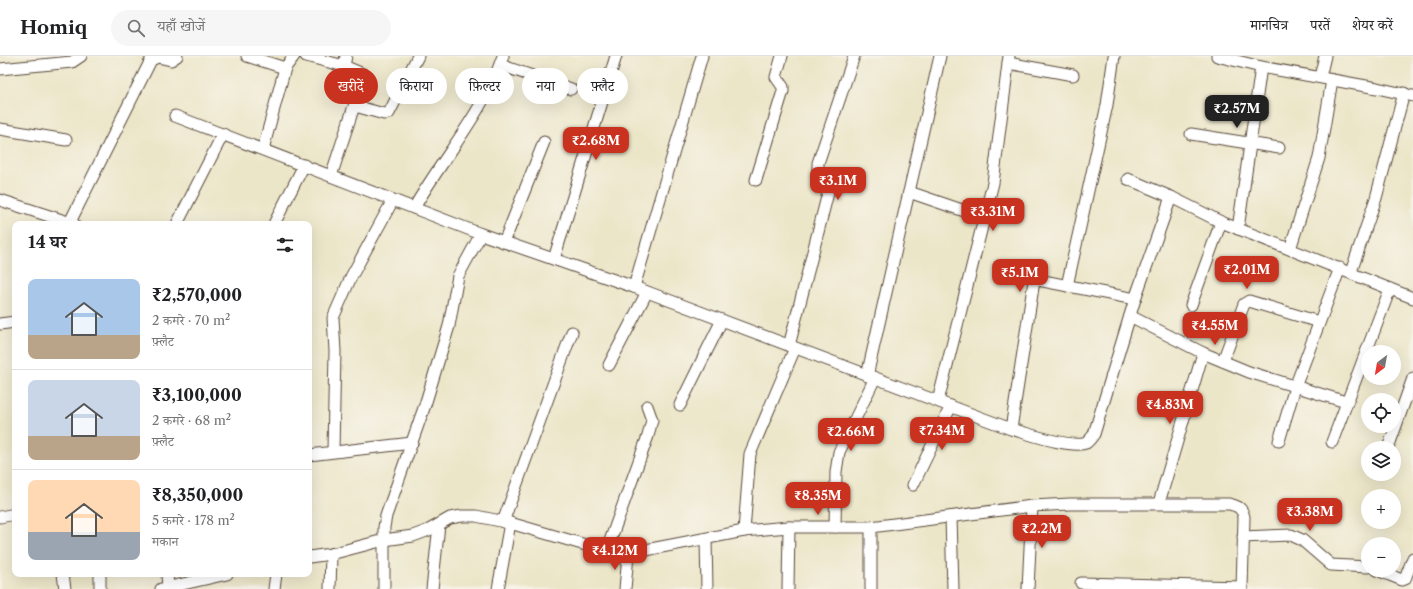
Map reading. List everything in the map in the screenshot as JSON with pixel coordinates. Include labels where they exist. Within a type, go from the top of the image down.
[{"type":"street","points":[[0,69],[72,62],[81,56]]},
{"type":"street","points":[[72,221],[151,60],[158,57],[171,60],[177,56]]},
{"type":"street","points":[[247,56],[285,68]]},
{"type":"street","points":[[263,149],[285,68],[294,56]]},
{"type":"street","points":[[306,56],[345,61],[363,74],[363,79],[355,106],[331,176]]},
{"type":"street","points":[[355,106],[384,114],[389,113],[418,56]]},
{"type":"street","points":[[554,259],[616,56]]},
{"type":"street","points":[[634,287],[702,56]]},
{"type":"street","points":[[756,180],[782,91],[782,87],[776,77],[782,56]]},
{"type":"street","points":[[744,532],[750,454],[792,347],[830,185],[830,181],[818,171],[818,164],[854,56]]},
{"type":"street","points":[[835,527],[836,472],[839,452],[871,377],[909,192],[940,56]]},
{"type":"street","points":[[1068,286],[1107,105],[1114,56]]},
{"type":"street","points":[[1217,56],[1262,67],[1408,95],[1376,198],[1345,270],[1319,322],[1295,387],[1279,441]]},
{"type":"street","points":[[1320,78],[1325,56]]},
{"type":"street","points":[[938,401],[993,183],[1009,59],[1073,75]]},
{"type":"street","points":[[414,208],[428,182],[478,108],[492,84],[502,60],[571,89]]},
{"type":"street","points":[[1238,229],[1262,67]]},
{"type":"street","points":[[1290,249],[1319,158],[1332,80]]},
{"type":"street","points":[[175,116],[480,234],[648,292],[1011,429],[1065,443],[1078,444],[1090,440],[1094,434],[1135,299],[1171,197]]},
{"type":"street","points":[[0,129],[66,140]]},
{"type":"street","points":[[179,221],[223,134]]},
{"type":"street","points":[[1191,134],[1279,148]]},
{"type":"street","points":[[504,242],[544,142]]},
{"type":"street","points":[[276,221],[304,165]]},
{"type":"street","points":[[1128,179],[1171,197],[1221,222],[1413,298]]},
{"type":"street","points":[[909,192],[985,218]]},
{"type":"street","points":[[0,200],[65,221]]},
{"type":"street","points":[[333,451],[335,351],[333,318],[351,277],[393,200]]},
{"type":"street","points":[[1192,305],[1221,222]]},
{"type":"street","points":[[384,589],[384,540],[386,516],[412,443],[449,326],[458,276],[480,234]]},
{"type":"street","points":[[1011,429],[1033,283],[1038,280],[1135,299]]},
{"type":"street","points":[[1332,442],[1390,289]]},
{"type":"street","points":[[609,365],[648,292]]},
{"type":"street","points":[[1223,361],[1244,304],[1249,301],[1319,322]]},
{"type":"street","points":[[1130,316],[1203,353],[1223,361],[1295,387],[1346,402]]},
{"type":"street","points":[[680,405],[722,320]]},
{"type":"street","points":[[0,324],[12,322]]},
{"type":"street","points":[[498,589],[506,523],[572,332]]},
{"type":"street","points":[[1159,503],[1203,353]]},
{"type":"street","points":[[1390,441],[1413,378]]},
{"type":"street","points":[[606,552],[648,436],[652,420],[647,406]]},
{"type":"street","points":[[913,485],[951,406]]},
{"type":"street","points":[[312,454],[412,443]]},
{"type":"street","points":[[312,557],[331,554],[384,540],[413,536],[439,525],[450,518],[462,516],[476,516],[506,523],[606,552],[628,555],[744,532],[789,527],[871,527],[1032,506],[1159,503],[1237,506],[1242,510],[1244,516],[1242,588],[1081,583]]},
{"type":"street","points":[[1028,589],[1032,506]]},
{"type":"street","points":[[0,517],[12,515]]},
{"type":"street","points":[[951,517],[953,589]]},
{"type":"street","points":[[432,589],[439,525]]},
{"type":"street","points":[[788,589],[789,527]]},
{"type":"street","points":[[871,527],[871,589]]},
{"type":"street","points":[[1243,537],[1291,535],[1302,540],[1331,565],[1361,567]]},
{"type":"street","points":[[706,539],[707,589]]},
{"type":"street","points":[[330,589],[331,554]]},
{"type":"street","points":[[625,589],[628,555]]},
{"type":"street","points":[[1394,577],[1402,580],[1406,576],[1413,558]]},
{"type":"street","points":[[63,577],[65,589]]},
{"type":"street","points":[[100,577],[100,589]]},
{"type":"street","points":[[167,577],[165,588],[199,584],[219,577]]},
{"type":"street","points":[[274,589],[276,577]]}]
